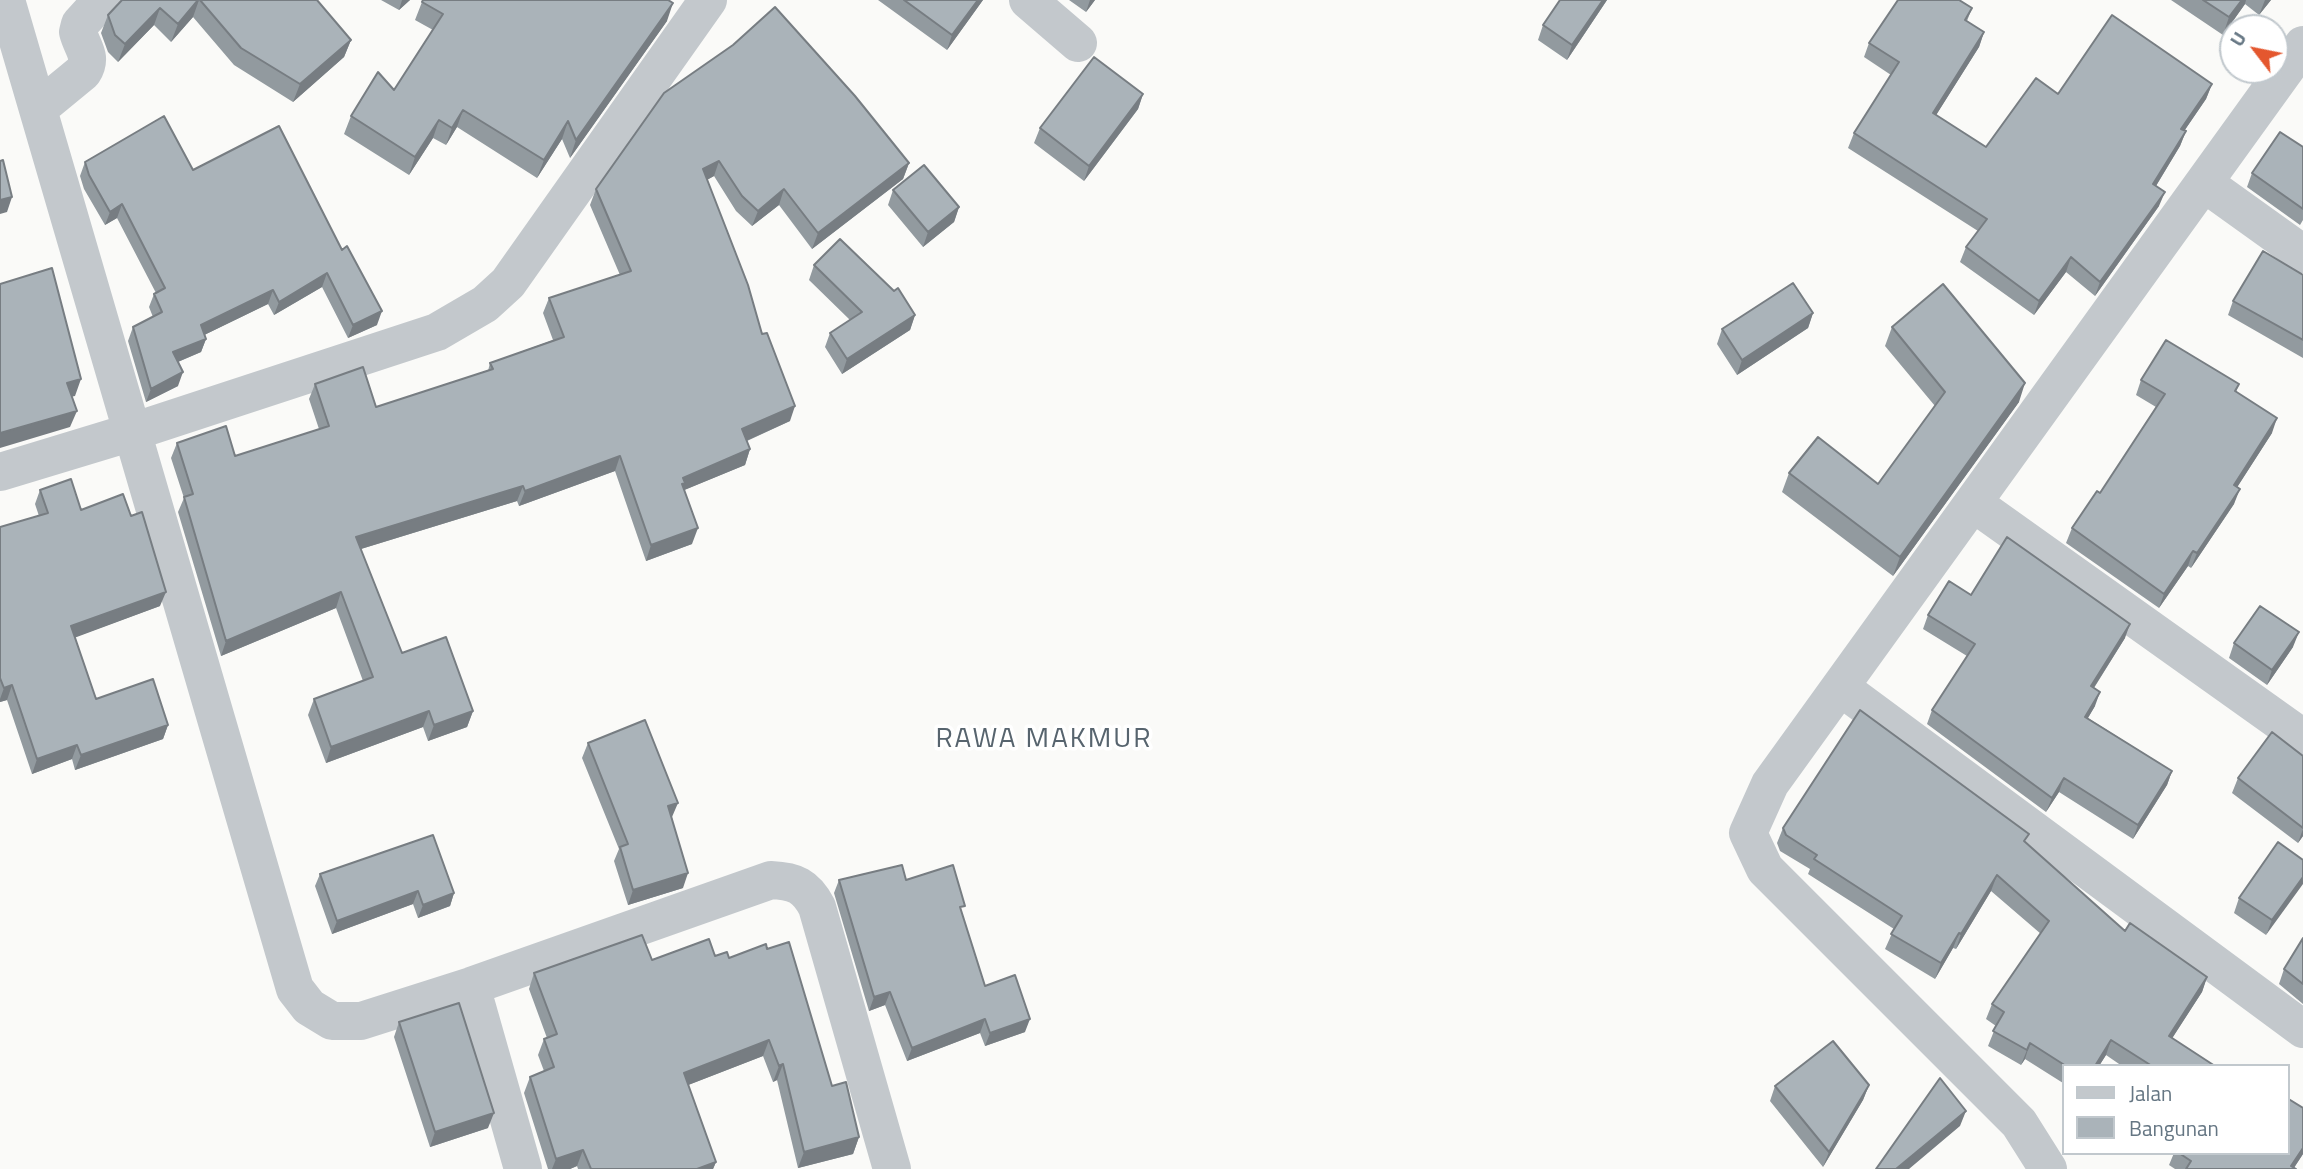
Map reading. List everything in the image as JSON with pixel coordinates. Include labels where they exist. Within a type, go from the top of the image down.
[{"type":"street","points":[[6,0],[295,989],[309,1007],[332,1021],[361,1021],[471,986],[771,880],[793,881],[810,893],[817,907],[892,1169]]},
{"type":"street","points":[[38,109],[83,72],[88,64],[89,57],[78,32],[85,19],[102,0]]},
{"type":"street","points":[[0,472],[132,432],[437,332],[485,304],[508,283],[708,0]]},
{"type":"street","points":[[1028,0],[1078,43]]},
{"type":"street","points":[[2048,1169],[2019,1123],[1765,869],[1748,833],[1753,815],[1769,784],[2303,45]]},
{"type":"street","points":[[2204,183],[2303,254]]},
{"type":"street","points":[[1973,503],[2303,738]]},
{"type":"street","points":[[1840,687],[2303,1029]]},
{"type":"street","points":[[471,986],[523,1169]]},
{"type":"building","points":[[122,0],[198,0],[178,24],[160,8],[125,44],[115,35],[108,15]]},
{"type":"building","points":[[200,0],[317,0],[351,40],[300,84],[241,48]]},
{"type":"building","points":[[668,0],[673,3],[576,140],[568,121],[544,160],[463,110],[452,128],[439,120],[415,157],[351,116],[378,72],[394,90],[443,14],[422,2]]},
{"type":"building","points":[[904,0],[978,0],[952,35]]},
{"type":"building","points":[[1560,0],[1603,0],[1572,45],[1543,25]]},
{"type":"building","points":[[1898,0],[1959,0],[1972,8],[1965,20],[1984,32],[1933,113],[1986,147],[2036,78],[2058,94],[2112,15],[2212,84],[2181,129],[2186,131],[2153,184],[2165,192],[2100,282],[2071,257],[2039,301],[1966,247],[1987,219],[1854,133],[1899,62],[1869,43]]},
{"type":"building","points":[[2203,0],[2242,0],[2231,14],[2224,14]]},
{"type":"building","points":[[775,7],[855,96],[909,163],[818,233],[784,189],[758,211],[742,196],[719,161],[703,169],[748,285],[762,334],[767,333],[795,406],[742,429],[750,449],[683,478],[685,483],[682,484],[698,528],[651,545],[620,456],[525,491],[523,486],[356,537],[402,653],[446,637],[473,711],[434,725],[429,711],[331,747],[314,699],[373,677],[341,592],[226,641],[184,497],[193,494],[177,443],[226,426],[235,456],[329,426],[315,384],[363,367],[376,407],[493,369],[490,363],[564,337],[549,298],[631,271],[596,189],[664,93],[733,45]]},
{"type":"building","points":[[1094,57],[1143,94],[1089,166],[1040,128]]},
{"type":"building","points":[[164,116],[193,170],[279,126],[342,250],[347,246],[382,311],[353,325],[327,273],[279,302],[273,290],[201,325],[206,339],[173,352],[183,372],[151,389],[133,327],[162,312],[154,294],[165,288],[122,204],[110,212],[89,175],[85,162]]},
{"type":"building","points":[[2280,132],[2303,147],[2303,209],[2252,173]]},
{"type":"building","points":[[3,160],[12,197],[0,200],[0,161]]},
{"type":"building","points":[[924,165],[959,207],[928,232],[893,190]]},
{"type":"building","points":[[840,239],[894,291],[898,288],[915,315],[847,359],[830,333],[862,312],[814,265]]},
{"type":"building","points":[[2263,251],[2303,275],[2303,340],[2233,301]]},
{"type":"building","points":[[52,268],[81,379],[67,383],[77,411],[0,433],[0,284]]},
{"type":"building","points":[[1793,283],[1813,313],[1742,360],[1722,329]]},
{"type":"building","points":[[1943,284],[2025,383],[1900,557],[1789,473],[1818,437],[1878,484],[1945,392],[1892,327]]},
{"type":"building","points":[[2166,340],[2239,384],[2235,391],[2277,418],[2234,485],[2240,489],[2197,553],[2193,551],[2164,594],[2072,528],[2097,491],[2100,493],[2165,394],[2141,380]]},
{"type":"building","points":[[71,479],[81,510],[123,494],[131,516],[142,512],[166,592],[71,626],[96,699],[153,679],[168,725],[81,755],[77,745],[37,759],[12,685],[4,688],[0,678],[0,527],[48,513],[40,490]]},
{"type":"building","points":[[2007,537],[2130,624],[2091,686],[2100,692],[2085,717],[2172,771],[2138,825],[2064,778],[2052,798],[1932,710],[1975,644],[1928,615],[1949,581],[1971,595]]},
{"type":"building","points":[[2260,606],[2299,632],[2272,670],[2234,643]]},
{"type":"building","points":[[1860,710],[2029,834],[2024,841],[2125,931],[2130,923],[2207,977],[2169,1036],[2212,1064],[2149,1064],[2111,1040],[2096,1064],[2063,1064],[2030,1043],[2027,1050],[1993,1031],[2004,1012],[1992,1004],[2049,921],[1997,875],[1941,963],[1891,934],[1902,916],[1814,859],[1817,855],[1786,835],[1783,828]]},
{"type":"building","points":[[645,720],[678,803],[668,806],[688,873],[633,890],[620,847],[628,844],[588,743]]},
{"type":"building","points":[[2272,732],[2303,756],[2303,828],[2238,778]]},
{"type":"building","points":[[433,835],[454,893],[423,905],[418,891],[337,921],[320,874]]},
{"type":"building","points":[[2278,842],[2303,860],[2303,877],[2272,920],[2239,898]]},
{"type":"building","points":[[902,865],[906,880],[953,865],[965,906],[960,907],[985,986],[1015,975],[1030,1019],[990,1033],[985,1019],[912,1048],[890,992],[874,997],[839,880]]},
{"type":"building","points":[[642,935],[652,960],[709,939],[715,956],[727,952],[729,958],[766,944],[767,949],[789,942],[832,1086],[846,1082],[859,1137],[804,1152],[783,1064],[779,1066],[769,1040],[684,1073],[716,1162],[697,1169],[591,1169],[583,1150],[556,1159],[530,1077],[554,1067],[544,1039],[557,1034],[534,973]]},
{"type":"building","points":[[2303,938],[2303,984],[2284,969]]},
{"type":"building","points":[[459,1003],[494,1113],[435,1132],[399,1022]]},
{"type":"building","points":[[1833,1041],[1869,1085],[1829,1152],[1775,1086]]},
{"type":"building","points":[[1940,1078],[1966,1111],[1896,1169],[1876,1169]]},
{"type":"building","points":[[2289,1099],[2303,1108],[2303,1148],[2291,1166],[2296,1169],[2186,1169],[2191,1161],[2182,1155],[2289,1155]]},
{"type":"district","name":"RAWA MAKMUR","points":[[1044,740]]}]
